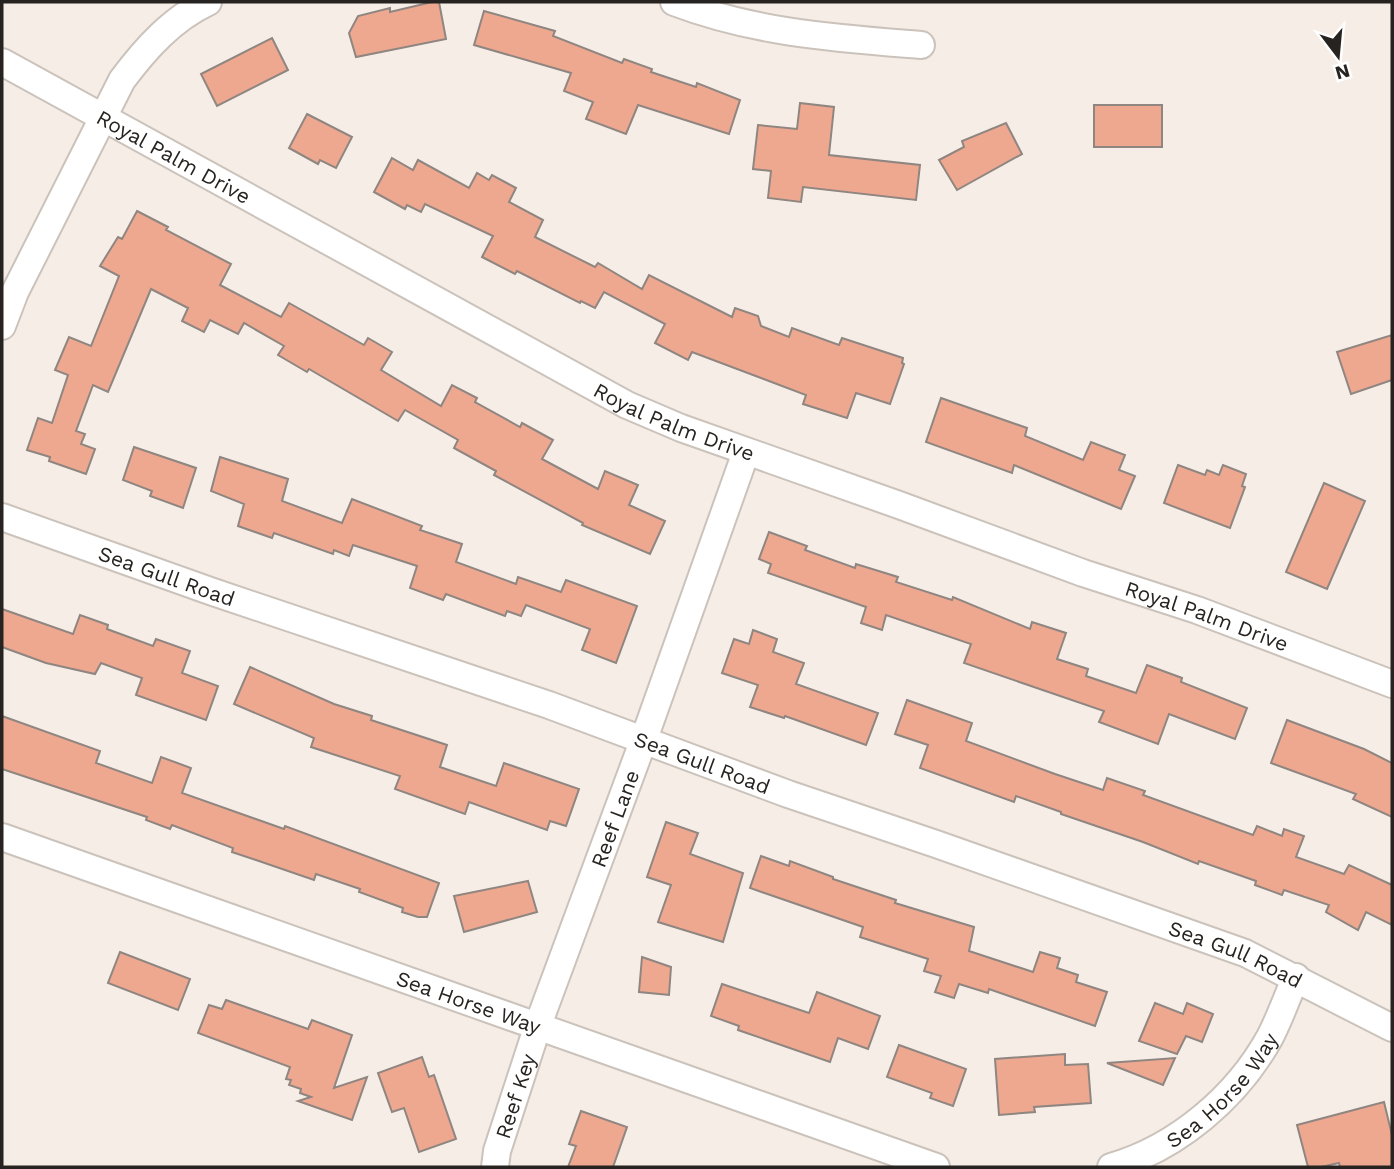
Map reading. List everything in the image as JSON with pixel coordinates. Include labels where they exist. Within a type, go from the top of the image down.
[{"type":"street","points":[[2,326],[15,292],[122,80],[145,49],[174,23],[208,2]]},
{"type":"street","points":[[674,2],[765,29],[921,45]]},
{"type":"street","name":"Royal Palm Drive","points":[[2,62],[627,405],[746,452],[1391,680]]},
{"type":"street","name":"Reef Lane","points":[[538,1025],[746,452]]},
{"type":"street","name":"Sea Gull Road","points":[[2,517],[213,593],[644,739],[788,794],[1245,953],[1392,1028]]},
{"type":"street","name":"Sea Horse Way","points":[[2,837],[936,1167]]},
{"type":"street","name":"Sea Horse Way","points":[[1111,1167],[1165,1143],[1217,1104],[1247,1072],[1270,1036],[1296,977]]},
{"type":"street","name":"Reef Key","points":[[495,1167],[497,1152],[538,1025]]},
{"type":"building","points":[[439,2],[446,39],[356,57],[349,33],[358,16]]},
{"type":"building","points":[[484,11],[555,31],[553,36],[622,63],[624,59],[652,69],[651,72],[696,87],[697,83],[740,100],[729,134],[638,105],[626,134],[586,119],[593,102],[564,91],[571,73],[474,45]]},
{"type":"building","points":[[272,38],[288,70],[217,106],[201,74]]},
{"type":"building","points":[[800,103],[834,107],[829,155],[920,165],[916,200],[803,187],[801,202],[768,198],[771,171],[753,169],[758,125],[797,129]]},
{"type":"building","points":[[1094,105],[1162,105],[1162,147],[1094,147]]},
{"type":"building","points":[[307,114],[352,137],[336,168],[320,160],[318,164],[289,148]]},
{"type":"building","points":[[1006,123],[1022,154],[957,190],[939,160],[964,147],[962,141]]},
{"type":"building","points":[[392,158],[413,170],[418,160],[469,188],[477,173],[489,180],[492,175],[516,188],[509,202],[543,220],[535,237],[595,267],[598,263],[642,289],[649,275],[732,317],[735,308],[758,316],[761,326],[789,337],[792,328],[839,345],[842,338],[903,358],[904,364],[890,404],[856,393],[847,418],[803,404],[806,395],[692,352],[688,360],[655,343],[665,324],[604,292],[595,308],[517,271],[515,274],[482,257],[493,236],[425,204],[421,212],[407,205],[405,209],[374,192]]},
{"type":"building","points":[[137,211],[168,227],[166,230],[231,264],[220,285],[281,317],[289,303],[364,345],[368,338],[392,352],[381,370],[441,406],[452,385],[477,398],[475,402],[520,427],[522,423],[553,440],[542,459],[598,489],[605,471],[638,485],[629,505],[665,521],[650,554],[582,525],[583,523],[494,475],[496,471],[454,448],[458,440],[405,410],[398,421],[309,369],[307,372],[278,355],[284,346],[244,323],[238,334],[210,320],[204,332],[182,321],[188,308],[151,289],[108,392],[93,385],[76,431],[85,434],[81,444],[95,449],[86,474],[49,461],[50,457],[27,450],[38,418],[52,423],[68,375],[55,370],[69,337],[91,346],[119,276],[100,266],[118,237],[122,239]]},
{"type":"building","points":[[1392,335],[1392,380],[1351,394],[1337,352]]},
{"type":"building","points":[[941,398],[1027,428],[1025,436],[1083,460],[1091,442],[1125,455],[1119,470],[1135,476],[1121,509],[1014,465],[1012,473],[926,442]]},
{"type":"building","points":[[134,447],[196,468],[183,508],[150,496],[152,491],[123,480]]},
{"type":"building","points":[[220,457],[288,479],[282,501],[342,523],[352,499],[422,526],[420,530],[462,544],[456,562],[516,584],[518,577],[561,592],[566,580],[637,606],[616,663],[582,650],[590,629],[526,605],[521,616],[507,611],[505,616],[446,594],[443,600],[410,588],[417,566],[353,545],[349,556],[334,550],[333,554],[274,533],[272,538],[238,526],[244,504],[211,491]]},
{"type":"building","points":[[1178,465],[1205,475],[1207,470],[1219,475],[1223,465],[1246,474],[1242,486],[1245,487],[1230,528],[1164,503]]},
{"type":"building","points":[[1324,483],[1365,501],[1327,589],[1286,572]]},
{"type":"building","points":[[769,532],[807,546],[805,550],[855,568],[856,564],[898,577],[896,582],[952,600],[953,597],[1030,629],[1032,622],[1066,633],[1057,659],[1088,669],[1086,676],[1136,693],[1147,665],[1182,678],[1181,682],[1247,708],[1235,739],[1169,714],[1158,744],[1099,722],[1104,711],[964,663],[971,644],[886,615],[882,630],[861,623],[866,607],[768,573],[771,564],[759,559]]},
{"type":"building","points":[[2,609],[73,634],[80,615],[108,625],[107,629],[153,646],[156,639],[190,651],[182,673],[218,686],[206,720],[136,695],[142,678],[101,663],[95,674],[46,663],[2,647]]},
{"type":"building","points":[[753,630],[777,639],[773,652],[804,663],[796,684],[878,713],[866,745],[785,716],[784,718],[750,707],[758,685],[722,673],[734,639],[749,644]]},
{"type":"building","points":[[250,667],[334,704],[372,716],[371,720],[447,745],[440,767],[496,786],[504,763],[579,789],[566,826],[550,821],[547,830],[469,802],[465,814],[395,789],[400,776],[311,747],[314,738],[234,704]]},
{"type":"building","points":[[907,700],[972,723],[966,741],[1055,774],[1103,790],[1107,778],[1145,791],[1143,795],[1253,835],[1257,826],[1282,836],[1284,829],[1304,836],[1296,857],[1344,874],[1349,865],[1392,885],[1392,925],[1366,912],[1358,930],[1326,912],[1329,905],[1284,890],[1282,895],[1255,885],[1256,881],[1199,861],[1198,864],[1016,796],[1014,802],[920,768],[928,745],[895,734]]},
{"type":"building","points":[[2,716],[100,751],[96,763],[152,783],[161,757],[191,768],[182,793],[284,829],[285,826],[439,883],[427,917],[402,912],[403,908],[359,892],[360,889],[316,874],[314,880],[232,852],[233,848],[172,825],[170,829],[146,820],[147,817],[2,769]]},
{"type":"building","points":[[1287,720],[1364,749],[1392,763],[1392,817],[1353,799],[1356,794],[1271,763]]},
{"type":"building","points":[[666,822],[698,833],[690,854],[743,873],[723,942],[658,922],[671,885],[647,877]]},
{"type":"building","points":[[761,856],[789,866],[790,861],[896,900],[895,903],[974,927],[969,951],[1033,972],[1040,952],[1060,958],[1057,968],[1078,975],[1076,982],[1107,992],[1095,1026],[989,989],[988,993],[959,984],[954,998],[935,992],[941,976],[924,971],[928,959],[860,937],[863,927],[750,888]]},
{"type":"building","points":[[528,881],[537,912],[464,932],[454,896]]},
{"type":"building","points":[[120,952],[190,979],[178,1010],[108,983]]},
{"type":"building","points":[[642,957],[671,967],[669,995],[639,992]]},
{"type":"building","points":[[722,984],[809,1013],[817,992],[880,1016],[868,1049],[838,1038],[830,1062],[738,1030],[739,1026],[711,1016]]},
{"type":"building","points":[[226,1000],[308,1029],[312,1020],[352,1035],[334,1088],[367,1077],[352,1120],[298,1101],[311,1097],[300,1093],[301,1089],[289,1085],[291,1080],[286,1079],[290,1067],[198,1033],[209,1005],[222,1009]]},
{"type":"building","points":[[1155,1003],[1183,1014],[1187,1003],[1213,1014],[1202,1042],[1186,1036],[1177,1054],[1139,1041]]},
{"type":"building","points":[[899,1045],[966,1069],[953,1106],[930,1098],[932,1093],[887,1077]]},
{"type":"building","points":[[1065,1054],[1065,1065],[1088,1064],[1091,1103],[1034,1107],[1035,1112],[999,1115],[995,1059]]},
{"type":"building","points":[[422,1057],[429,1077],[434,1075],[456,1139],[419,1152],[404,1108],[392,1112],[378,1073]]},
{"type":"building","points":[[1175,1058],[1163,1085],[1107,1063]]},
{"type":"building","points":[[1384,1102],[1392,1135],[1392,1167],[1340,1167],[1339,1163],[1308,1167],[1297,1125]]},
{"type":"building","points":[[581,1111],[627,1127],[613,1167],[568,1167],[576,1146],[569,1144]]}]
